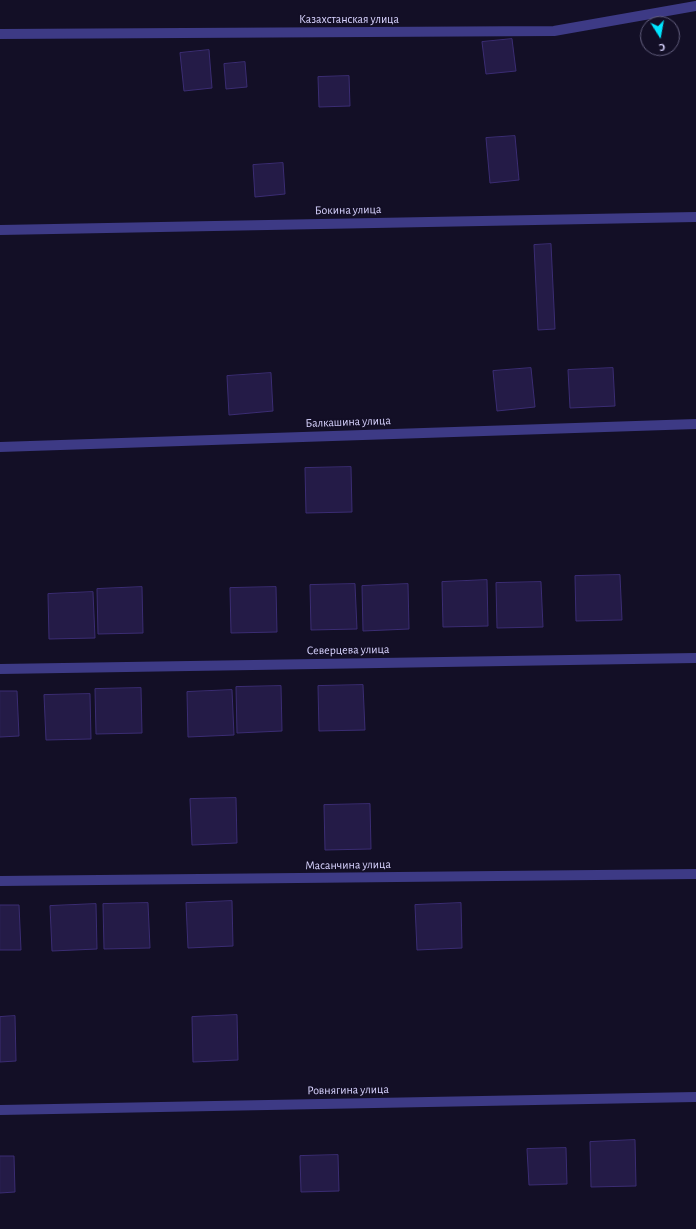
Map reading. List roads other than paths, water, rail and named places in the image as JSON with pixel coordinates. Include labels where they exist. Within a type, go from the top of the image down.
[{"type":"street","name":"Казахстанская улица","points":[[0,34],[554,31],[696,6]]},
{"type":"street","name":"Бокина улица","points":[[0,230],[696,217]]},
{"type":"street","name":"Балкашина улица","points":[[0,447],[696,424]]},
{"type":"street","name":"Северцева улица","points":[[0,669],[696,658]]},
{"type":"street","name":"Масанчина улица","points":[[0,881],[696,874]]},
{"type":"street","name":"Ровнягина улица","points":[[0,1110],[696,1096]]}]
